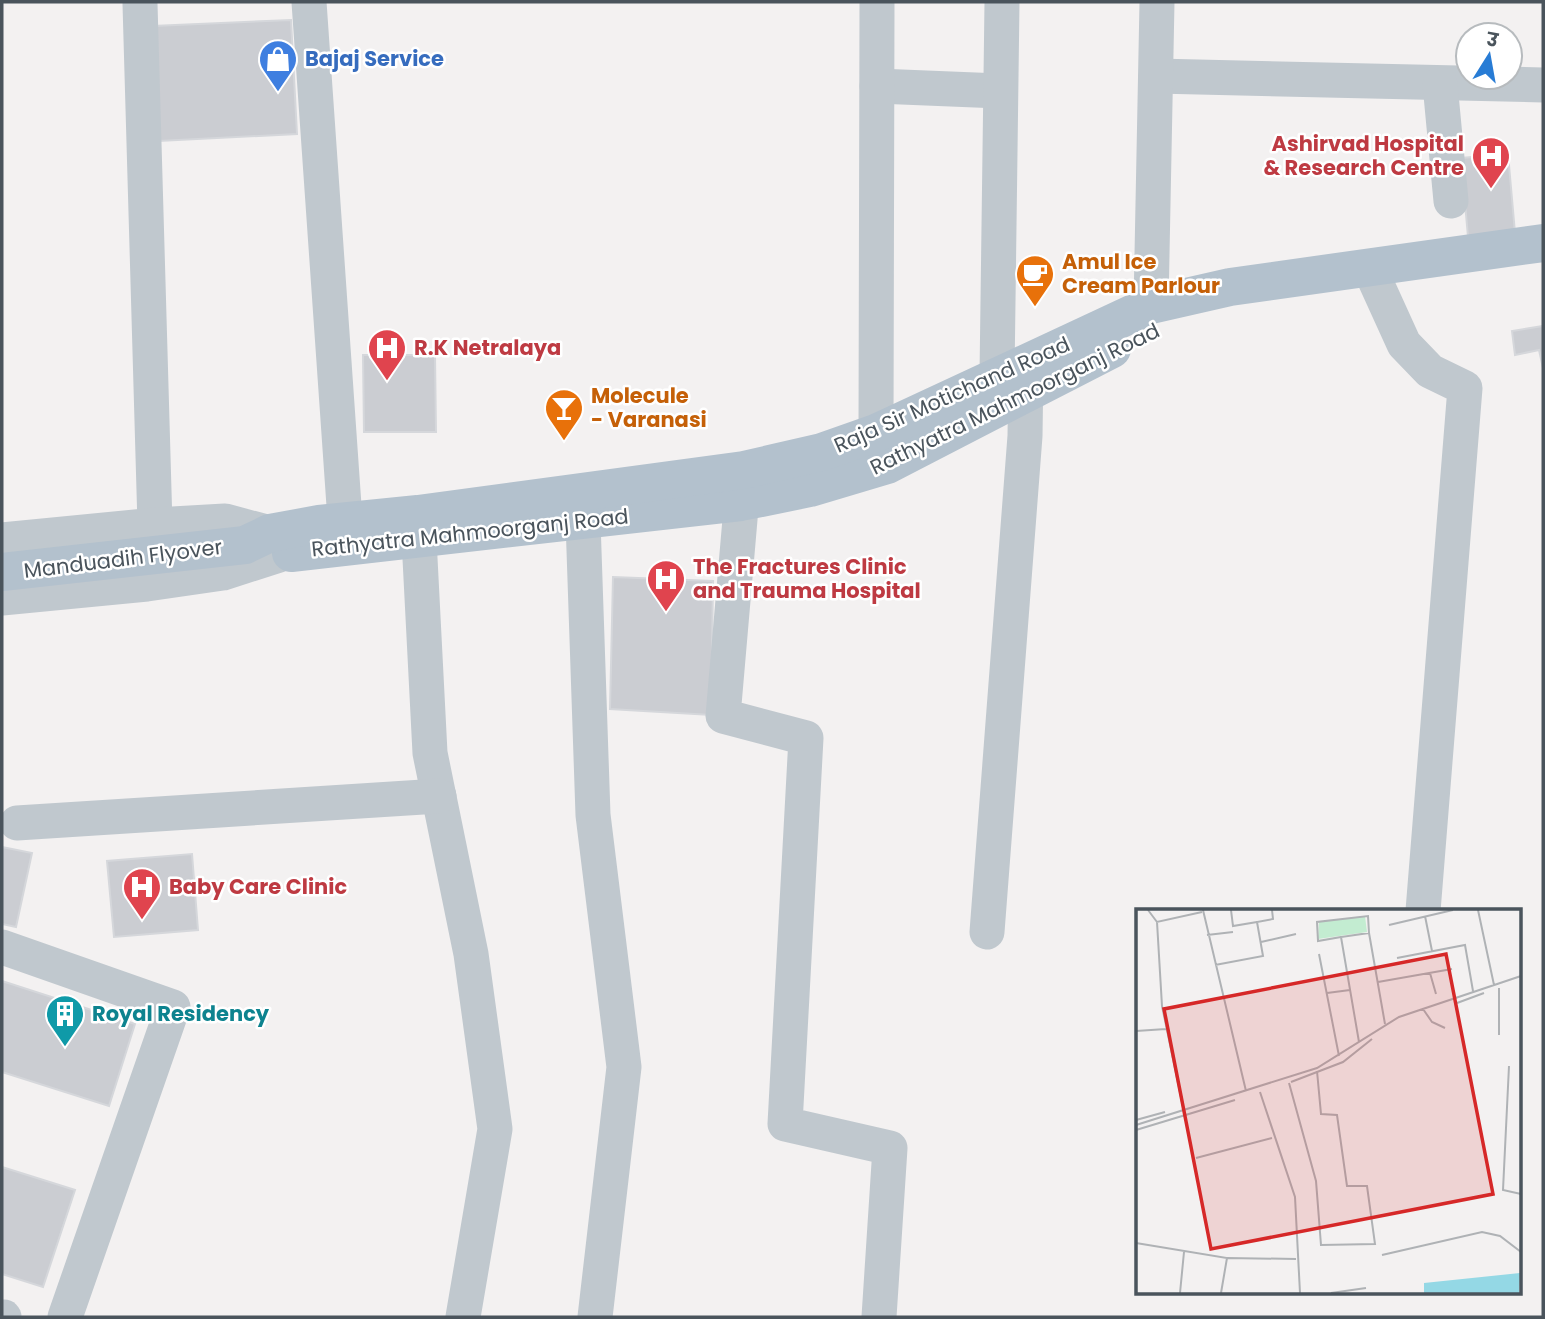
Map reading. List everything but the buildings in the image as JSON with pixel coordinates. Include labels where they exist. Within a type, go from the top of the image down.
[{"type":"main road","name":"Raja Sir Motichand Road","points":[[265,544],[345,520],[743,486],[1016,378],[1151,305],[1230,287],[1373,277],[1543,243]]},
{"type":"main road","name":"Rathyatra Mahmoorganj Road","points":[[265,544],[419,539],[583,521],[743,486],[810,488],[887,465],[1016,378],[1114,348],[1160,328],[1373,277],[1543,270]]},
{"type":"main road","name":"Manduadih Flyover","points":[[2,572],[265,544]]},
{"type":"street","points":[[309,2],[345,520]]},
{"type":"street","points":[[876,433],[877,2]]},
{"type":"street","points":[[987,932],[1025,436],[1016,378],[1000,91],[1002,2]]},
{"type":"street","points":[[1151,305],[1157,2]]},
{"type":"street","points":[[140,4],[155,525]]},
{"type":"street","points":[[1156,76],[1543,85]]},
{"type":"street","points":[[1440,84],[1451,201]]},
{"type":"street","points":[[877,86],[1000,91]]},
{"type":"street","points":[[1373,277],[1404,344],[1430,371],[1465,388],[1423,909]]},
{"type":"street","points":[[743,486],[723,716],[806,738],[785,1124],[890,1148],[879,1317]]},
{"type":"street","points":[[2,540],[225,521],[265,544],[223,573],[147,584],[2,598]]},
{"type":"street","points":[[583,521],[593,815],[624,1067],[595,1317]]},
{"type":"street","points":[[419,539],[430,753],[471,954],[495,1129],[463,1317]]},
{"type":"street","points":[[17,823],[439,796]]},
{"type":"street","points":[[2,947],[173,1007],[65,1317]]},
{"type":"place","name":"Bajaj Service","points":[[278,93]]},
{"type":"place","name":"Ashirvad Hospital & Research Centre","points":[[1491,190]]},
{"type":"place","name":"Amul Ice Cream Parlour","points":[[1035,308]]},
{"type":"place","name":"R.K Netralaya","points":[[387,382]]},
{"type":"place","name":"Molecule - Varanasi","points":[[564,442]]},
{"type":"place","name":"The Fractures Clinic and Trauma Hospital","points":[[666,613]]},
{"type":"place","name":"Baby Care Clinic","points":[[142,921]]},
{"type":"place","name":"Royal Residency","points":[[65,1048]]}]
